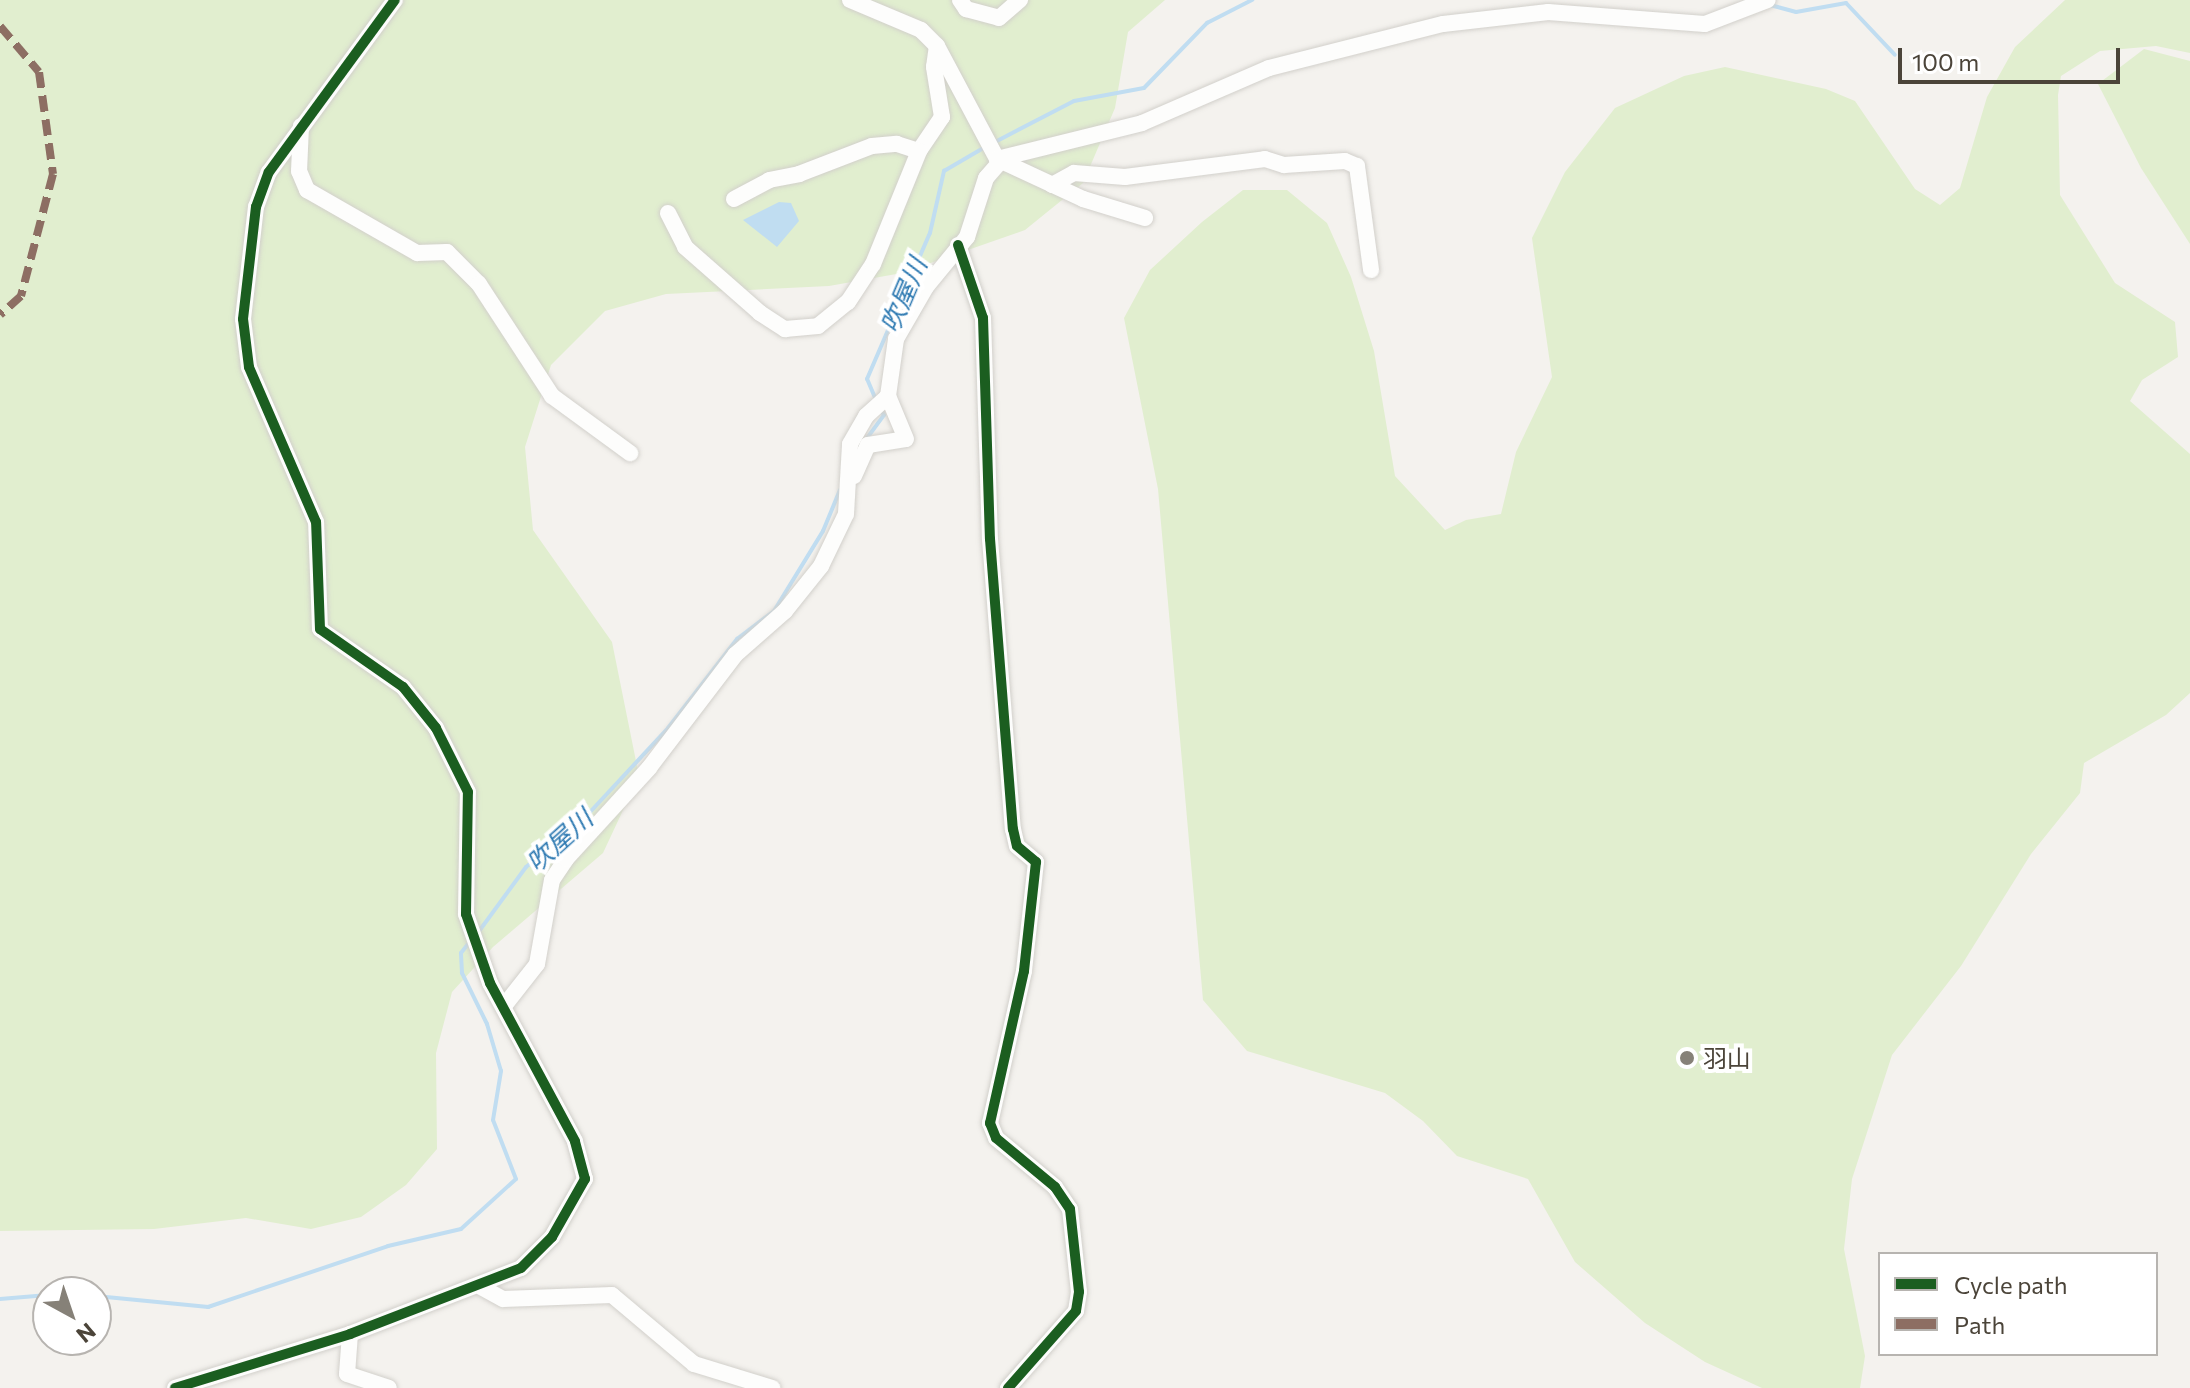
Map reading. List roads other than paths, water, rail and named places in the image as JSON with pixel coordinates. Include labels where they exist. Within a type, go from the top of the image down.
[{"type":"street","points":[[175,1388],[350,1334],[481,1287],[540,1254],[585,1179],[586,1168],[554,1096],[490,983],[466,914],[468,792],[436,728],[403,687],[320,629],[316,522],[249,367],[243,319],[256,207],[269,172],[395,0]]},
{"type":"street","points":[[850,0],[921,30],[937,46],[998,161],[1052,185],[1145,218]]},
{"type":"street","points":[[960,0],[966,9],[999,18],[1020,0]]},
{"type":"street","points":[[854,476],[868,445],[906,439],[888,396],[891,353],[904,320],[975,219],[986,178],[998,161],[1060,139],[1142,123],[1269,68],[1443,24],[1548,12],[1705,24],[1768,0]]},
{"type":"street","points":[[668,213],[685,247],[760,313],[785,329],[818,326],[848,302],[873,264],[919,151],[942,117],[934,67],[937,46]]},
{"type":"street","points":[[302,124],[299,171],[307,190],[417,253],[447,252],[479,284],[552,396],[630,453]]},
{"type":"street","points":[[734,199],[769,180],[799,174],[872,146],[897,144],[919,151]]},
{"type":"street","points":[[1052,185],[1074,173],[1125,177],[1265,159],[1284,165],[1345,161],[1357,166],[1371,270]]},
{"type":"street","points":[[958,245],[983,318],[990,539],[1013,829],[1017,846],[1036,862],[1024,971],[990,1123],[996,1138],[1055,1187],[1070,1209],[1079,1292],[1076,1311],[1008,1388]]},
{"type":"street","points":[[504,1006],[537,964],[552,880],[566,859],[649,768],[735,655],[785,611],[821,566],[846,514],[850,444],[866,416],[888,396]]},
{"type":"street","points":[[481,1287],[503,1299],[612,1295],[694,1364],[772,1388]]},
{"type":"street","points":[[350,1334],[347,1374],[389,1388]]},
{"type":"water","points":[[779,202],[791,203],[799,221],[777,247],[743,220]]},
{"type":"waterway","points":[[995,142],[1074,101],[1144,88],[1207,23],[1252,0]]},
{"type":"waterway","points":[[1770,5],[1796,12],[1846,3],[1895,55]]},
{"type":"waterway","name":"吹屋川","points":[[876,400],[867,379],[930,233],[944,171],[987,146]]},
{"type":"waterway","name":"吹屋川","points":[[856,453],[884,415],[880,408]]},
{"type":"waterway","name":"吹屋川","points":[[477,934],[526,867],[578,825],[668,728],[737,639],[774,611],[823,531],[840,490]]},
{"type":"waterway","name":"吹屋川","points":[[112,1298],[208,1307],[388,1246],[461,1229],[516,1179],[493,1120],[501,1071],[487,1024],[462,973],[461,953],[471,940]]},
{"type":"waterway","name":"吹屋川","points":[[0,1299],[32,1296]]},
{"type":"place","name":"羽山","points":[[1687,1058]]}]
